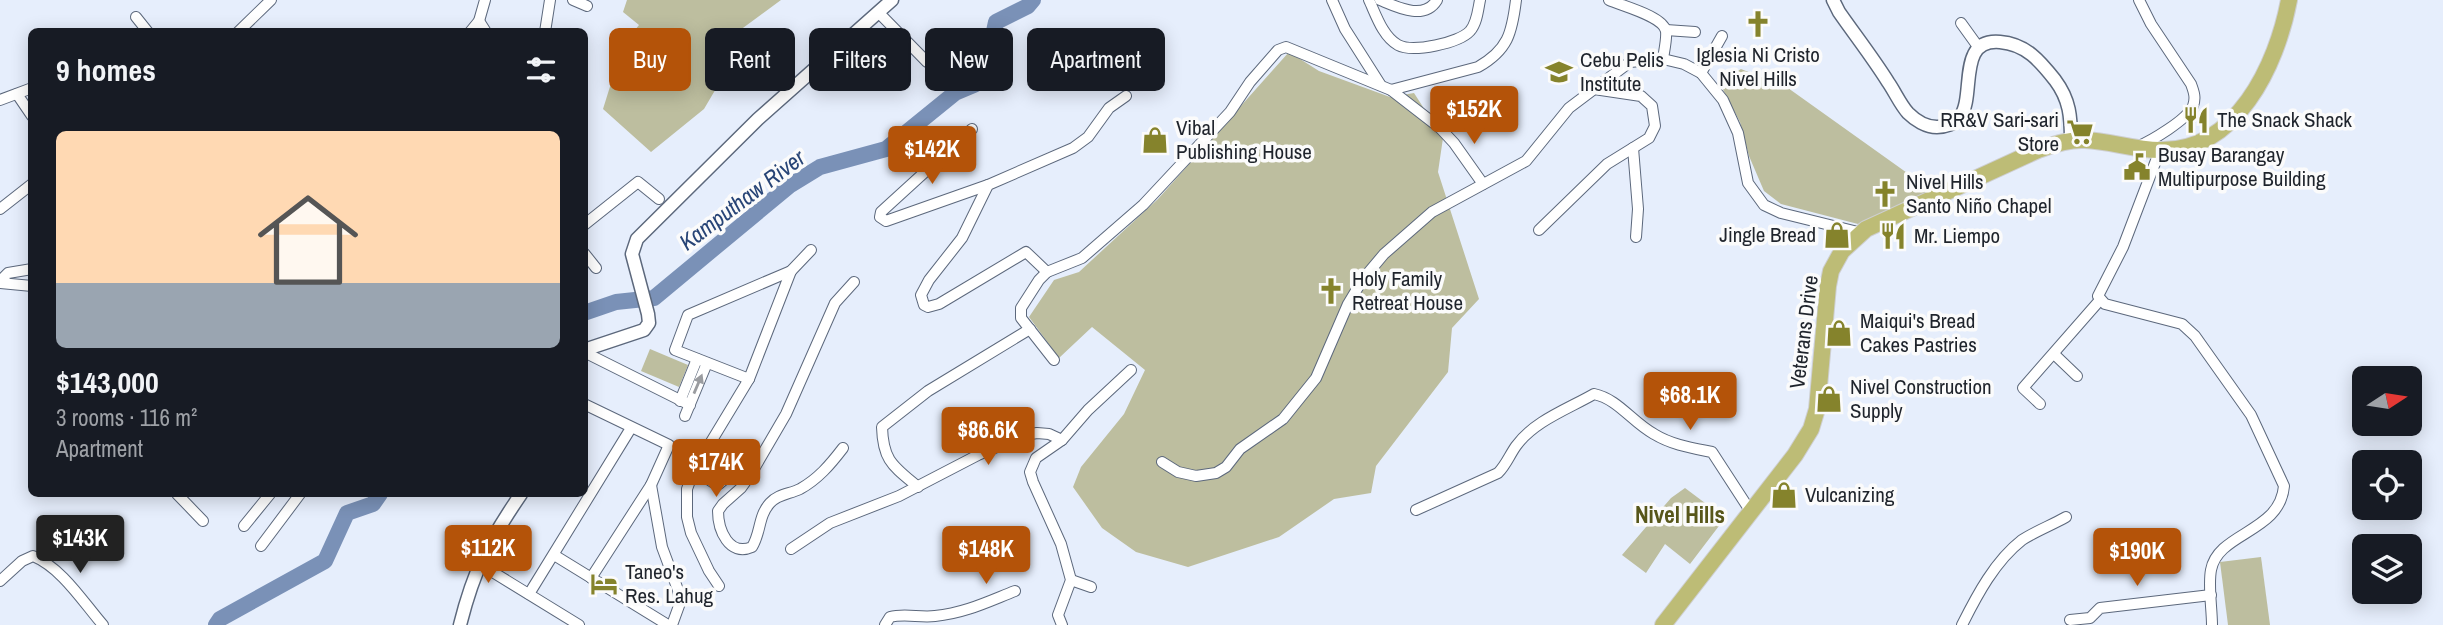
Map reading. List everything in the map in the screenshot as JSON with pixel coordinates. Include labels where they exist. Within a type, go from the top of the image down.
[{"type":"main road","name":"Veterans Drive","points":[[1663,625],[1795,455],[1811,429],[1817,409],[1832,271],[1842,251],[1862,233],[2038,150],[2083,139],[2160,150],[2192,146],[2209,139],[2235,117],[2273,57],[2289,0]]},
{"type":"street","points":[[242,28],[271,0]]},
{"type":"street","points":[[473,28],[479,21],[485,0]]},
{"type":"street","points":[[546,28],[550,0]]},
{"type":"street","points":[[573,0],[587,6]]},
{"type":"street","points":[[588,350],[644,330],[649,323],[632,254],[637,239],[758,119],[892,0]]},
{"type":"street","points":[[1332,0],[1345,29],[1380,84]]},
{"type":"street","points":[[1369,0],[1388,37],[1399,46],[1416,48],[1456,41],[1465,36],[1472,28],[1480,0]]},
{"type":"street","points":[[1380,0],[1414,11],[1425,10],[1437,0]]},
{"type":"street","points":[[1391,89],[1486,63],[1505,45],[1514,18],[1516,0]]},
{"type":"street","points":[[1609,0],[1653,17],[1661,23],[1666,30],[1663,59]]},
{"type":"street","points":[[1833,0],[1899,101],[1909,114],[1924,124],[1936,127],[1951,125],[1960,117],[1966,102],[1968,73],[1976,51],[1986,43],[1994,41],[2028,50],[2043,65],[2069,104],[2071,141]]},
{"type":"street","points":[[2135,148],[2187,115],[2194,103],[2191,84],[2151,24],[2139,0]]},
{"type":"street","points":[[878,12],[925,60]]},
{"type":"street","points":[[136,17],[142,28]]},
{"type":"street","points":[[479,21],[483,28]]},
{"type":"street","points":[[1961,23],[1979,48]]},
{"type":"street","points":[[1666,30],[1695,32]]},
{"type":"street","points":[[1701,73],[1722,36]]},
{"type":"street","points":[[1054,360],[1021,318],[1021,308],[1047,272],[1082,258],[1143,205],[1230,112],[1250,82],[1278,50],[1286,47],[1293,49],[1341,71],[1391,89],[1440,128],[1483,184]]},
{"type":"street","points":[[1162,462],[1178,472],[1196,476],[1216,474],[1226,467],[1240,449],[1283,419],[1316,378],[1348,304],[1363,279],[1384,254],[1432,212],[1526,161],[1569,108],[1630,62],[1663,59],[1684,64],[1701,73],[1723,100],[1738,133],[1748,183],[1764,205],[1781,213],[1862,233]]},
{"type":"street","points":[[0,100],[28,89]]},
{"type":"street","points":[[1539,230],[1607,164],[1649,138],[1655,125],[1652,106],[1641,96],[1594,89]]},
{"type":"street","points":[[17,93],[28,110]]},
{"type":"street","points":[[972,129],[881,212],[880,217],[886,221],[988,185],[1073,148],[1087,137],[1110,108],[1126,96]]},
{"type":"street","points":[[1633,148],[1638,209],[1636,237]]},
{"type":"street","points":[[2160,150],[2123,247],[2098,296],[2105,304],[2182,324],[2196,337],[2251,415],[2284,486],[2277,508],[2266,521],[2216,557],[2210,570],[2212,625]]},
{"type":"street","points":[[588,222],[638,182],[659,199]]},
{"type":"street","points":[[988,185],[962,238],[929,279],[921,295],[924,304],[928,307],[939,304],[1026,252],[1047,272]]},
{"type":"street","points":[[0,209],[28,187]]},
{"type":"street","points":[[719,586],[698,548],[687,517],[687,489],[694,470],[749,379],[791,271],[811,250]]},
{"type":"street","points":[[588,258],[596,268]]},
{"type":"street","points":[[0,282],[8,272],[28,270]]},
{"type":"street","points":[[749,379],[675,350],[688,315],[791,271]]},
{"type":"street","points":[[0,282],[28,286]]},
{"type":"street","points":[[843,448],[823,473],[798,489],[775,498],[769,504],[759,523],[755,544],[746,550],[730,545],[722,532],[718,510],[751,474],[786,414],[835,303],[854,282]]},
{"type":"street","points":[[2040,404],[2023,387],[2100,300]]},
{"type":"street","points":[[918,487],[894,467],[884,453],[882,427],[928,391],[1030,329]]},
{"type":"street","points":[[588,353],[685,407],[702,361]]},
{"type":"street","points":[[2054,354],[2077,376]]},
{"type":"street","points":[[1062,625],[1058,615],[1071,580],[1060,544],[1030,472],[1036,458],[1062,440],[1088,410],[1131,370]]},
{"type":"street","points":[[1416,510],[1497,473],[1506,465],[1516,446],[1538,426],[1594,394],[1608,397],[1650,432],[1668,443],[1712,453],[1751,512]]},
{"type":"street","points":[[588,406],[669,445],[651,485],[592,578]]},
{"type":"street","points":[[529,594],[631,428]]},
{"type":"street","points":[[791,549],[830,523],[918,487],[978,455],[1025,435],[1049,434],[1062,440]]},
{"type":"street","points":[[694,470],[719,484],[731,469],[737,468],[751,474]]},
{"type":"street","points":[[554,555],[670,625],[680,603],[662,547],[651,485]]},
{"type":"street","points":[[180,497],[204,521]]},
{"type":"street","points":[[244,526],[268,497]]},
{"type":"street","points":[[261,546],[298,497]]},
{"type":"street","points":[[460,625],[478,563],[492,536],[519,497]]},
{"type":"street","points":[[1962,625],[1974,600],[2009,552],[2023,540],[2066,517]]},
{"type":"street","points":[[0,581],[22,561],[33,556],[42,559],[103,625]]},
{"type":"street","points":[[478,563],[579,625]]},
{"type":"street","points":[[1071,580],[1091,587]]},
{"type":"street","points":[[885,625],[890,617],[898,615],[932,617],[969,611],[1015,591]]},
{"type":"street","points":[[2070,620],[2090,618],[2101,608],[2211,595]]},
{"type":"green space","points":[[627,0],[781,0],[743,28],[705,28],[705,91],[715,91],[704,109],[651,152],[603,109],[609,90],[691,91],[691,28],[637,28],[639,25],[623,12]]},
{"type":"green space","points":[[1289,52],[1319,71],[1390,97],[1414,93],[1443,138],[1438,172],[1479,299],[1452,328],[1448,372],[1376,466],[1371,493],[1334,499],[1279,537],[1188,567],[1136,552],[1102,528],[1073,487],[1081,467],[1124,414],[1145,370],[1092,327],[1059,358],[1029,317],[1054,280],[1079,272],[1158,199]]},
{"type":"green space","points":[[1741,69],[1788,88],[1931,190],[1858,224],[1781,204],[1764,191],[1749,156],[1740,122],[1719,82]]},
{"type":"green space","points":[[650,349],[688,365],[679,387],[641,371]]},
{"type":"green space","points":[[1685,488],[1725,518],[1690,564],[1665,544],[1646,573],[1622,555],[1671,498]]},
{"type":"green space","points":[[2261,557],[2270,625],[2228,625],[2220,562]]},
{"type":"waterway","name":"Kamputhaw River","points":[[588,312],[616,302],[654,298],[789,186],[820,167],[886,149],[955,93],[974,85],[987,64],[996,22],[1028,6],[1033,0]]},
{"type":"waterway","name":"Kamputhaw River","points":[[216,625],[220,619],[325,561],[347,513],[373,504],[378,497]]},
{"type":"place","name":"Iglesia Ni Cristo Nivel Hills","points":[[1758,24]]},
{"type":"place","name":"Cebu Pelis Institute","points":[[1559,72]]},
{"type":"place","name":"The Snack Shack","points":[[2196,120]]},
{"type":"place","name":"RR&V Sari-sari Store","points":[[2080,132]]},
{"type":"place","name":"Vibal Publishing House","points":[[1155,140]]},
{"type":"place","name":"Busay Barangay Multipurpose Building","points":[[2137,167]]},
{"type":"place","name":"Nivel Hills Santo Niño Chapel","points":[[1885,194]]},
{"type":"place","name":"Jingle Bread","points":[[1837,235]]},
{"type":"place","name":"Mr. Liempo","points":[[1893,236]]},
{"type":"place","name":"Holy Family Retreat House","points":[[1331,291]]},
{"type":"place","name":"Maiqui's Bread Cakes Pastries","points":[[1839,333]]},
{"type":"place","name":"Nivel Construction Supply","points":[[1829,399]]},
{"type":"place","name":"Vulcanizing","points":[[1784,495]]},
{"type":"place","name":"Taneo's Res. Lahug","points":[[604,584]]},
{"type":"district","name":"Nivel Hills","points":[[1680,515]]}]
